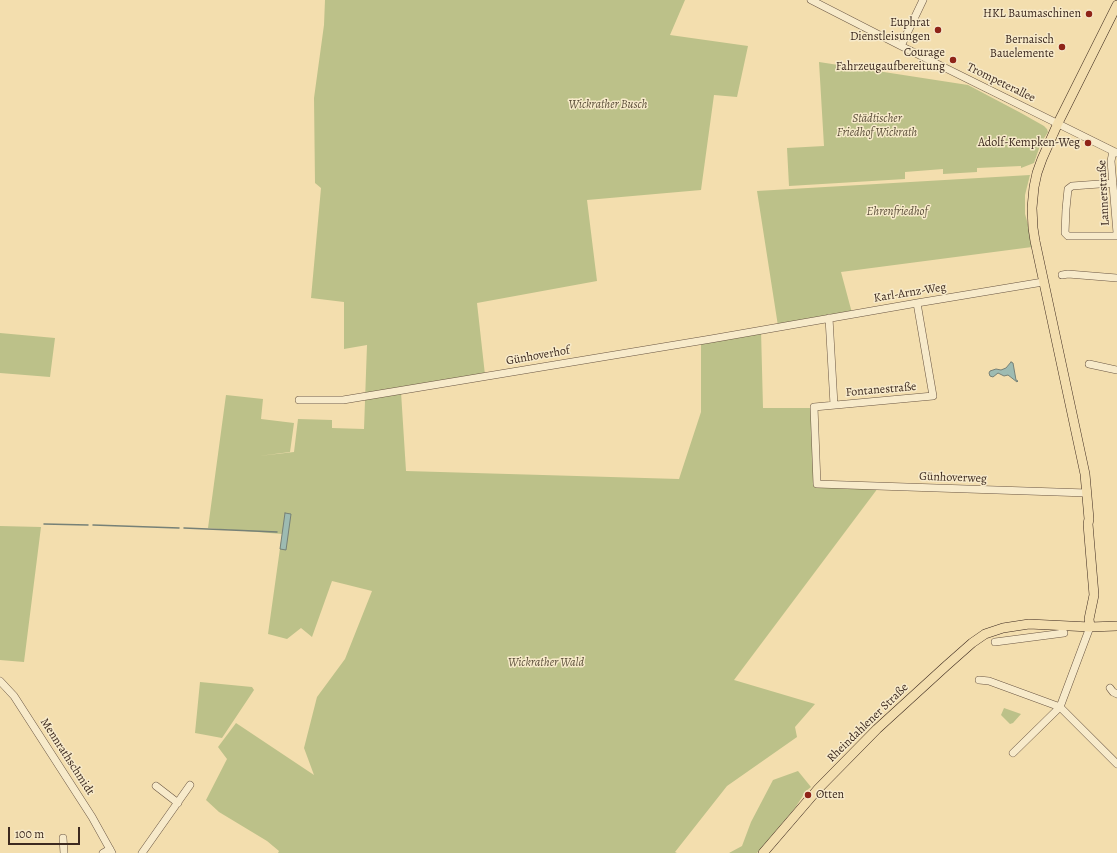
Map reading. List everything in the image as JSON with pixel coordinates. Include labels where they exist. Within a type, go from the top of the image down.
[{"type":"main road","points":[[1090,626],[1089,620],[1094,595],[1085,474],[1033,228],[1032,199],[1037,173],[1042,159],[1058,123],[1117,5]]},
{"type":"main road","name":"Rheindahlener Straße","points":[[763,853],[818,789],[882,724],[972,643],[986,634],[1004,628],[1029,624],[1117,626]]},
{"type":"street","name":"Trompeterallee","points":[[811,0],[1115,152]]},
{"type":"street","points":[[901,46],[923,0]]},
{"type":"street","name":"Lannerstraße","points":[[1115,152],[1111,161],[1117,233]]},
{"type":"street","points":[[1113,183],[1072,186],[1068,189],[1065,233],[1068,236],[1117,236]]},
{"type":"street","points":[[1062,275],[1068,274],[1117,278]]},
{"type":"street","name":"Karl-Arnz-Weg","points":[[779,327],[917,302],[1044,282]]},
{"type":"street","name":"Fontanestraße","points":[[817,484],[814,407],[933,396],[917,302]]},
{"type":"street","points":[[829,318],[834,405]]},
{"type":"street","name":"Günhoverhof","points":[[300,400],[343,400],[779,327]]},
{"type":"street","points":[[1088,364],[1117,370]]},
{"type":"street","name":"Günhoverweg","points":[[817,484],[1087,493]]},
{"type":"street","points":[[1013,753],[1060,707],[1090,626]]},
{"type":"street","points":[[1004,628],[1006,640]]},
{"type":"street","points":[[995,642],[1064,633]]},
{"type":"street","points":[[980,680],[989,681],[1060,707],[1117,764]]},
{"type":"street","name":"Mennrathschmidt","points":[[0,681],[14,696],[92,817],[111,851],[103,853]]},
{"type":"street","points":[[1110,688],[1117,694]]},
{"type":"street","points":[[142,853],[190,785]]},
{"type":"street","points":[[156,786],[178,803]]},
{"type":"street","points":[[63,838],[64,853]]},
{"type":"green space","name":"Wickrather Wald","points":[[325,0],[685,0],[670,35],[748,46],[737,97],[714,95],[701,190],[587,200],[597,281],[477,303],[485,375],[401,392],[406,471],[679,479],[701,412],[701,340],[761,330],[763,408],[811,408],[815,486],[878,488],[734,680],[815,704],[795,727],[797,737],[727,786],[675,852],[677,853],[278,853],[279,851],[267,841],[219,812],[206,800],[227,759],[218,747],[236,723],[314,775],[304,748],[317,697],[345,659],[372,591],[332,581],[312,637],[301,628],[287,639],[268,634],[282,534],[208,528],[226,395],[263,399],[261,419],[294,423],[290,452],[259,456],[294,452],[298,419],[332,420],[332,428],[364,429],[367,345],[344,349],[344,302],[311,298],[321,188],[315,183],[314,98],[324,25]]},
{"type":"green space","name":"Städtischer Friedhof Wickrath","points":[[819,62],[968,85],[1044,126],[1048,132],[1041,143],[1034,163],[1021,168],[1021,166],[977,168],[977,172],[943,174],[943,169],[905,172],[905,179],[789,186],[787,148],[824,146]]},
{"type":"green space","name":"Ehrenfriedhof","points":[[1030,175],[1025,195],[1025,214],[1032,247],[841,272],[852,313],[778,326],[757,191]]},
{"type":"green space","points":[[0,333],[55,338],[50,377],[0,373]]},
{"type":"green space","points":[[0,526],[41,527],[24,662],[0,660]]},
{"type":"green space","points":[[200,682],[252,687],[254,690],[222,738],[195,733]]},
{"type":"green space","points":[[1004,708],[1021,714],[1013,723],[1010,724],[1001,715]]},
{"type":"green space","points":[[798,771],[811,787],[806,791],[795,808],[757,853],[729,853],[742,846],[751,822],[773,780]]},
{"type":"water","points":[[1011,362],[1013,363],[1017,382],[1008,375],[1004,376],[998,373],[993,377],[990,376],[990,371],[1006,368]]},
{"type":"water","points":[[285,513],[291,514],[286,550],[280,549]]},
{"type":"waterway","points":[[44,524],[88,525]]},
{"type":"waterway","points":[[93,525],[179,528]]},
{"type":"waterway","points":[[184,528],[277,532]]},
{"type":"place","name":"HKL Baumaschinen","points":[[1089,14]]},
{"type":"place","name":"Euphrat Dienstleisungen","points":[[938,30]]},
{"type":"place","name":"Bernaisch Bauelemente","points":[[1062,47]]},
{"type":"place","name":"Courage Fahrzeugaufbereitung","points":[[953,60]]},
{"type":"place","name":"Adolf-Kempken-Weg","points":[[1088,143]]},
{"type":"place","name":"Otten","points":[[808,795]]},
{"type":"park label","name":"Wickrather Busch","points":[[608,105]]}]
